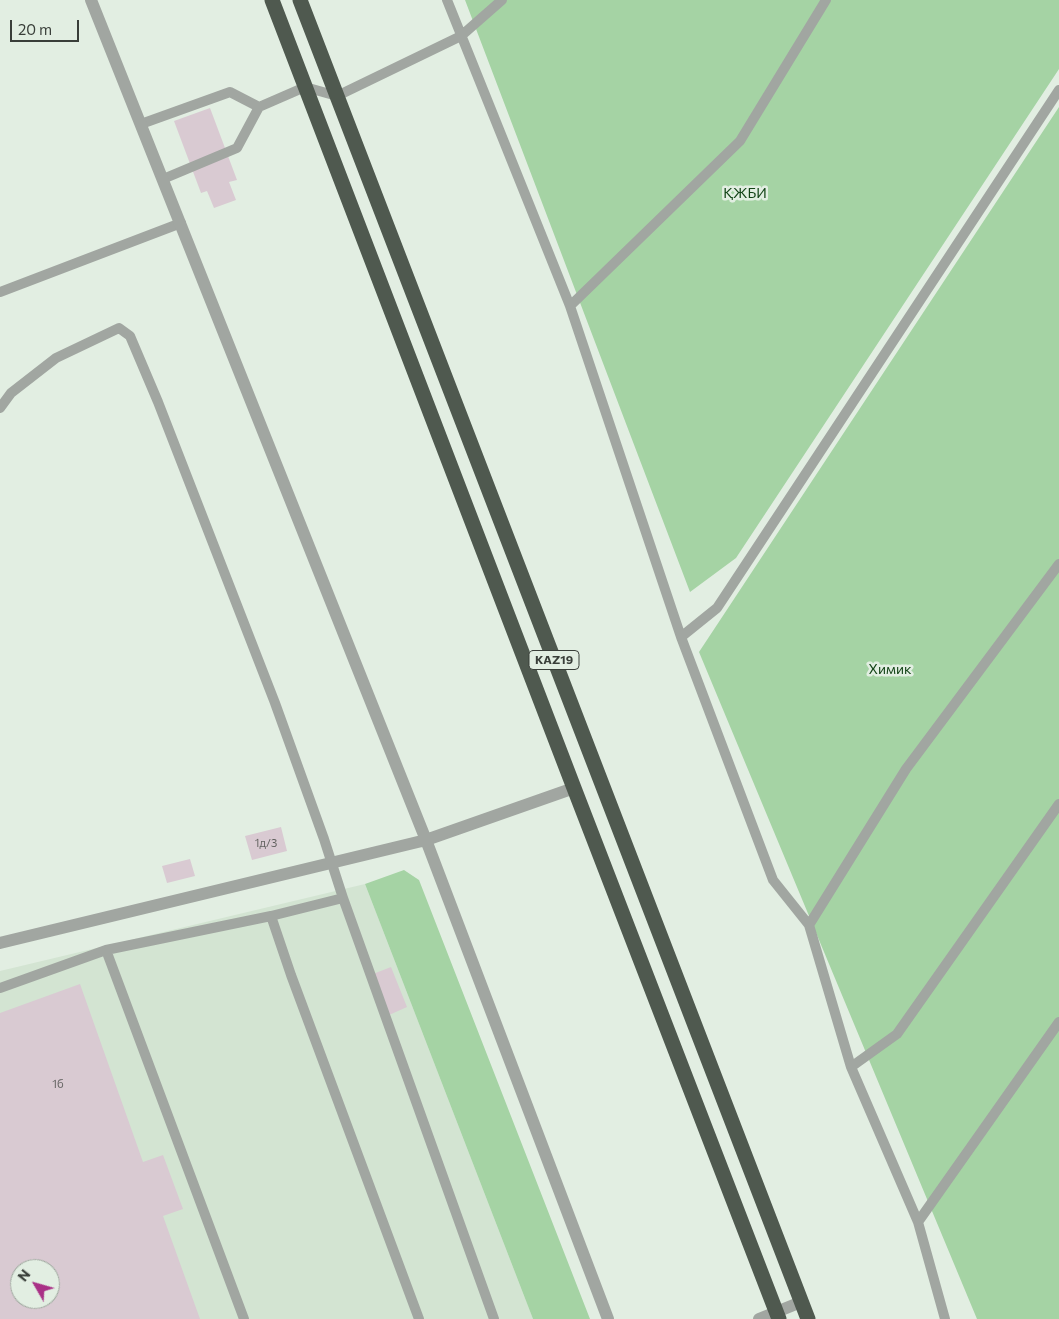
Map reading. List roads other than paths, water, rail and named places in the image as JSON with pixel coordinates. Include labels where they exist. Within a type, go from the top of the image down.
[{"type":"highway","name":"KAZ19","points":[[272,0],[778,1315]]},
{"type":"highway","name":"KAZ19","points":[[300,0],[808,1319]]},
{"type":"street","points":[[91,0],[426,840],[608,1319]]},
{"type":"street","points":[[0,943],[426,840],[574,788]]},
{"type":"street","points":[[759,1319],[778,1315],[801,1302]]},
{"type":"lane","points":[[447,0],[570,306],[681,636],[773,880],[809,925],[851,1067],[918,1222],[945,1319]]},
{"type":"lane","points":[[163,179],[237,148],[259,107],[306,86],[337,96],[461,36],[502,0]]},
{"type":"lane","points":[[570,306],[740,141],[826,0]]},
{"type":"lane","points":[[681,636],[717,608],[1059,90]]},
{"type":"lane","points":[[141,124],[230,92],[259,107]]},
{"type":"lane","points":[[0,292],[181,223]]},
{"type":"lane","points":[[0,408],[11,393],[56,358],[119,328],[130,336],[158,402],[275,703],[494,1319]]},
{"type":"lane","points":[[809,925],[906,769],[1059,564]]},
{"type":"lane","points":[[851,1067],[898,1034],[1059,804]]},
{"type":"lane","points":[[0,988],[106,950],[271,916],[343,898]]},
{"type":"lane","points":[[271,916],[291,975],[419,1319]]},
{"type":"lane","points":[[106,950],[244,1319]]},
{"type":"lane","points":[[918,1222],[1059,1022]]},
{"type":"park label","name":"ҚЖБИ","points":[[745,193]]},
{"type":"park label","name":"Химик","points":[[890,669]]}]
